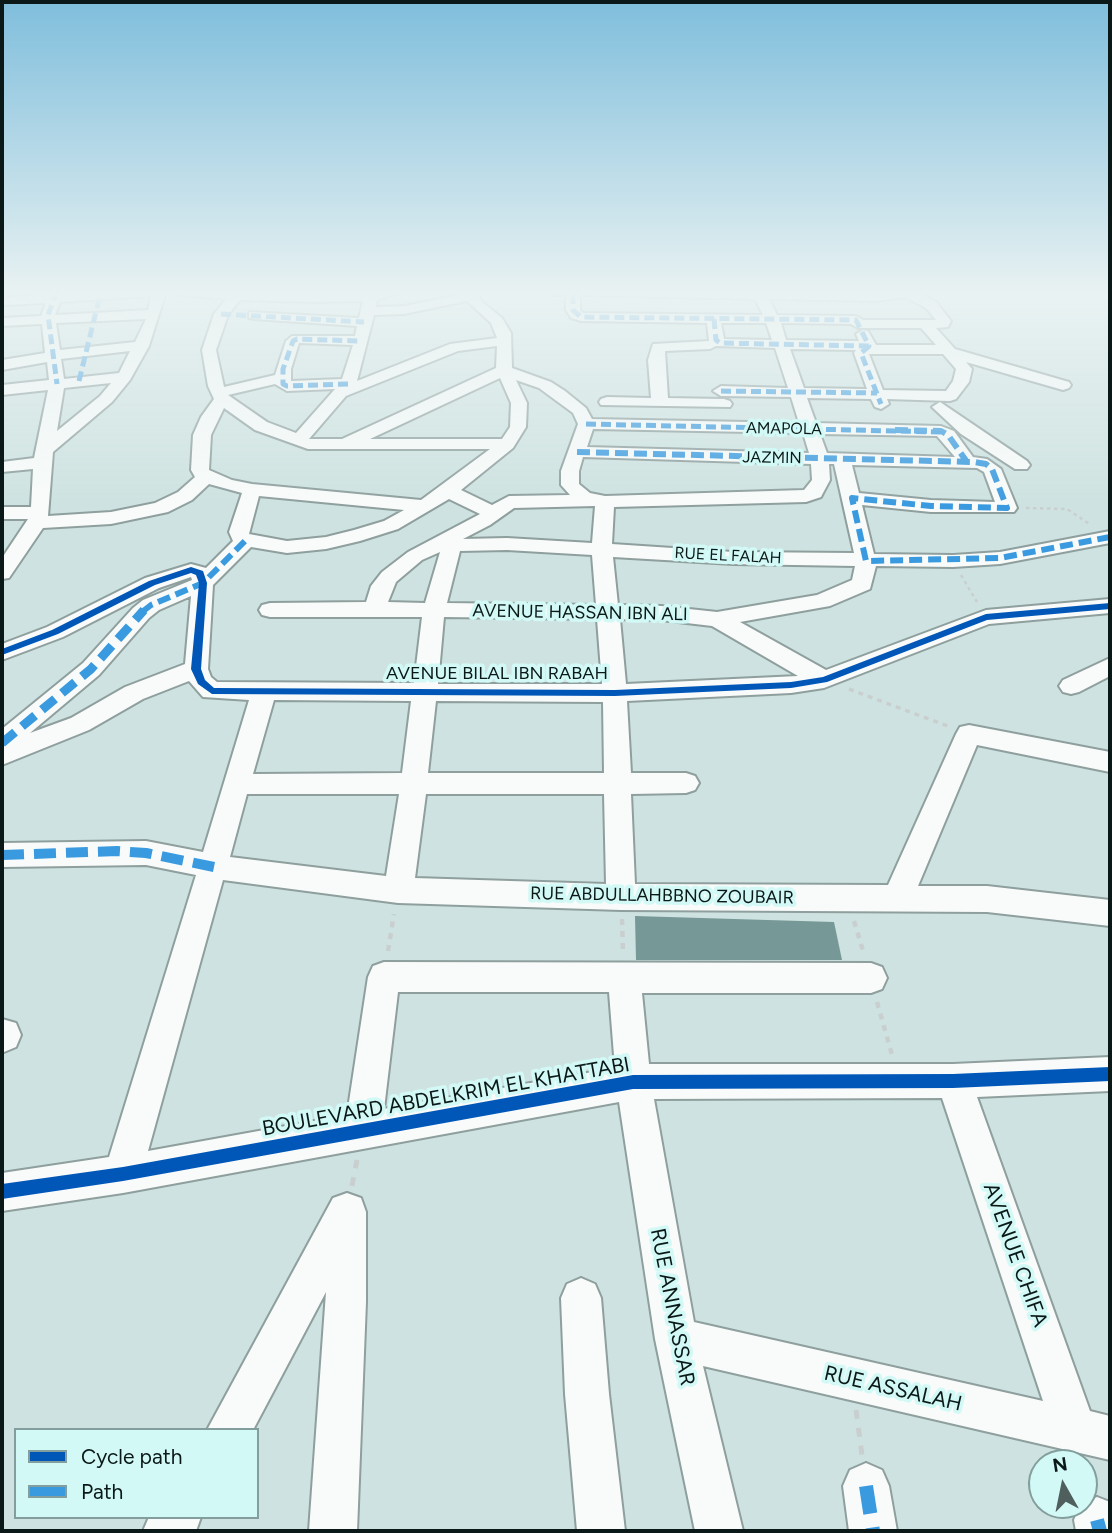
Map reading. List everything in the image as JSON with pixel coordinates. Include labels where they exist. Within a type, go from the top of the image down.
[{"type":"street","points":[[2,573],[38,517],[44,456],[57,384],[53,363]]},
{"type":"street","points":[[79,381],[83,363]]},
{"type":"street","points":[[2,467],[44,456],[106,399],[125,377],[133,363]]},
{"type":"street","points":[[210,363],[221,396],[261,426],[308,444],[507,444]]},
{"type":"street","points":[[286,363],[281,378],[283,384],[294,387],[346,388],[414,363]]},
{"type":"street","points":[[298,441],[346,388],[354,363]]},
{"type":"street","points":[[252,490],[239,532],[240,537],[246,540],[287,547],[326,544],[391,525],[448,491],[507,444],[519,427],[519,403],[504,370],[504,363]]},
{"type":"street","points":[[658,363],[660,403]]},
{"type":"street","points":[[716,363],[729,428]]},
{"type":"street","points":[[398,890],[444,546],[509,502],[599,501],[694,478],[806,496],[814,493],[821,480],[820,459],[786,363]]},
{"type":"street","points":[[865,363],[879,398]]},
{"type":"street","points":[[607,402],[660,403],[719,384],[879,398],[942,397],[953,394],[965,373],[958,363]]},
{"type":"street","points":[[988,363],[1063,385]]},
{"type":"street","points":[[345,444],[504,370],[531,379],[559,394],[580,411],[586,425],[570,471],[570,485],[578,494],[599,501]]},
{"type":"street","points":[[2,389],[125,377]]},
{"type":"street","points":[[281,378],[221,396],[202,435],[201,470],[206,477],[252,490],[425,506]]},
{"type":"street","points":[[942,397],[940,407],[955,422],[1021,465]]},
{"type":"street","name":"AMAPOLA","points":[[586,425],[940,431],[948,435],[967,462]]},
{"type":"street","points":[[689,427],[694,478]]},
{"type":"street","name":"JAZMIN","points":[[577,452],[694,478],[820,459],[967,462]]},
{"type":"street","points":[[842,459],[866,561]]},
{"type":"street","points":[[852,498],[932,506],[1007,508],[990,466],[967,462]]},
{"type":"street","points":[[2,513],[38,517],[111,518],[161,508],[185,496],[206,477]]},
{"type":"street","points":[[448,491],[492,513]]},
{"type":"street","points":[[599,501],[606,612],[615,693],[621,897]]},
{"type":"street","name":"RUE EL FALAH","points":[[375,608],[382,586],[389,577],[415,556],[444,546],[507,544],[733,558],[953,561],[1000,558],[1110,537]]},
{"type":"street","points":[[2,743],[91,669],[141,613],[151,605],[203,583],[246,540]]},
{"type":"street","name":"AVENUE HASSAN IBN ALI","points":[[270,610],[375,608],[606,612],[686,614],[717,619],[822,601],[847,592],[862,584],[866,561]]},
{"type":"street","points":[[2,652],[55,632],[120,598],[179,573],[195,571],[203,578],[196,669],[134,693],[80,724],[2,755]]},
{"type":"street","name":"AVENUE BILAL IBN RABAH","points":[[196,669],[201,682],[212,691],[615,693],[773,686],[824,680],[986,617],[1110,606]]},
{"type":"street","points":[[717,619],[824,680]]},
{"type":"street","points":[[1071,686],[1110,666]]},
{"type":"street","points":[[123,1174],[264,691]]},
{"type":"street","points":[[898,897],[969,734],[1110,762]]},
{"type":"street","points":[[239,784],[686,783]]},
{"type":"street","name":"RUE ABDULLAHBBNO ZOUBAIR","points":[[2,855],[127,852],[214,867],[398,890],[621,897],[987,898],[1110,913]]},
{"type":"street","name":"RUE ANNASSAR","points":[[624,976],[633,1082],[676,1339],[719,1531]]},
{"type":"street","points":[[363,1129],[384,977],[871,978]]},
{"type":"street","name":"BOULEVARD ABDELKRIM EL KHATTABI","points":[[2,1192],[123,1174],[633,1082],[953,1081],[1110,1073]]},
{"type":"street","name":"AVENUE CHIFA","points":[[953,1081],[1044,1336],[1092,1434]]},
{"type":"street","points":[[230,1428],[347,1213]]},
{"type":"street","points":[[333,1531],[346,1302],[347,1213]]},
{"type":"street","points":[[582,1298],[587,1394],[601,1531]]},
{"type":"street","name":"RUE ASSALAH","points":[[676,1339],[1092,1434]]},
{"type":"street","points":[[866,1486],[873,1531]]},
{"type":"path","points":[[1007,508],[1067,509]]},
{"type":"path","points":[[953,561],[986,617]]},
{"type":"path","points":[[824,680],[969,734]]},
{"type":"path","points":[[384,977],[398,890]]},
{"type":"path","points":[[621,897],[624,976]]},
{"type":"path","points":[[847,899],[898,1080]]},
{"type":"path","points":[[347,1213],[363,1129]]},
{"type":"path","points":[[852,1381],[866,1486]]},
{"type":"building","points":[[635,916],[834,922],[842,960],[636,960]]},
{"type":"marked path","points":[[54,363],[57,384]]},
{"type":"marked path","points":[[79,381],[84,363]]},
{"type":"marked path","points":[[285,363],[283,384],[287,386],[348,384]]},
{"type":"marked path","points":[[865,363],[881,404]]},
{"type":"marked path","points":[[721,391],[877,393]]},
{"type":"marked path","points":[[586,424],[941,431],[948,435],[967,462]]},
{"type":"marked path","points":[[577,452],[974,462],[986,464],[992,469],[1007,508],[931,506],[852,498],[866,561],[1000,558],[1110,537]]},
{"type":"marked path","points":[[2,743],[91,669],[141,613],[151,605],[203,583],[246,540]]},
{"type":"marked path","points":[[2,855],[117,851],[146,853],[214,867]]},
{"type":"marked path","points":[[866,1486],[873,1531]]},
{"type":"marked path","points":[[1097,1520],[1100,1531]]},
{"type":"cycle path","points":[[2,652],[55,632],[152,583],[191,570],[200,573],[203,583],[196,669],[201,682],[212,691],[615,693],[791,685],[824,680],[986,617],[1110,606]]},
{"type":"cycle path","points":[[2,1192],[123,1174],[633,1082],[953,1081],[1110,1074]]}]
